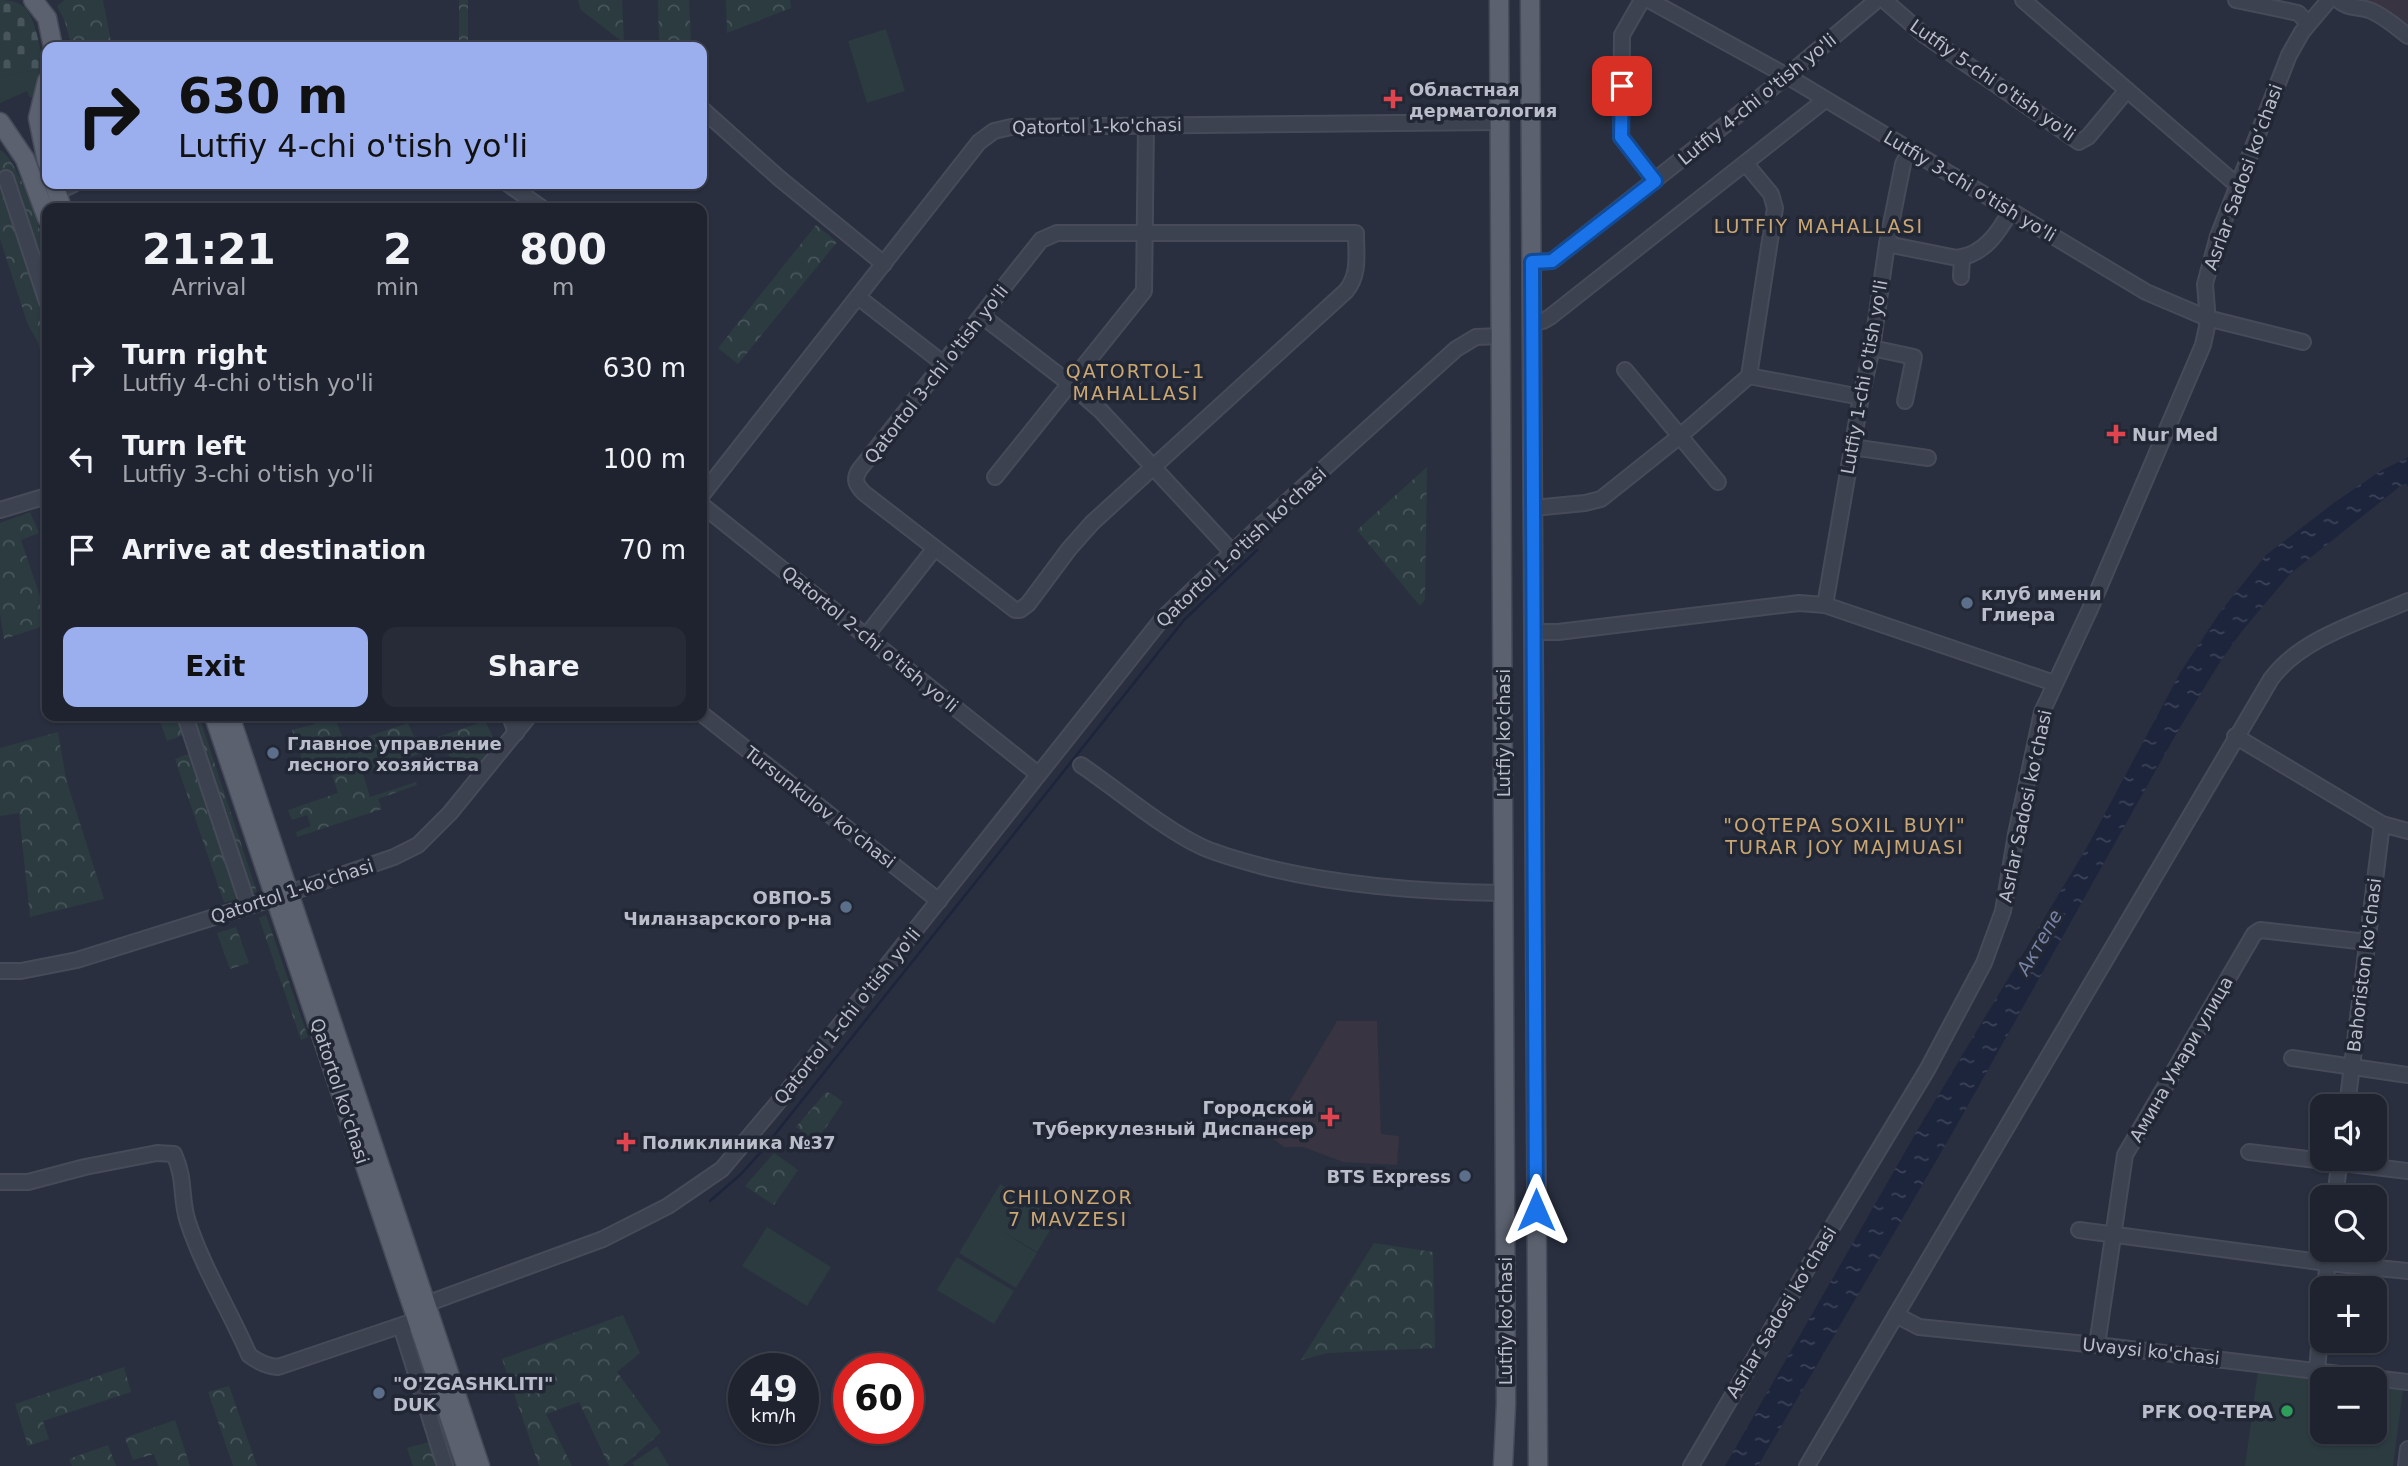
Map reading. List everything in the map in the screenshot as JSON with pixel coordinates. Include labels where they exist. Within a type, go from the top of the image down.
[{"type":"main road","points":[[33,0],[47,18],[52,42]]},
{"type":"main road","name":"Lutfiy ko'chasi","points":[[1499,0],[1506,1404],[1503,1466]]},
{"type":"main road","name":"Lutfiy ko'chasi","points":[[1530,0],[1538,1466]]},
{"type":"main road","points":[[1499,30],[1506,23],[1516,20],[1525,23],[1531,30]]},
{"type":"main road","points":[[42,99],[39,130],[42,142]]},
{"type":"main road","points":[[0,122],[21,124],[32,117],[40,106]]},
{"type":"main road","points":[[0,122],[27,162],[42,204]]},
{"type":"main road","name":"Qatortol ko'chasi","points":[[216,721],[282,895],[466,1466]]},
{"type":"main road","name":"Qatortol ko'chasi","points":[[231,721],[282,895]]},
{"type":"main road","points":[[1503,900],[1510,914],[1520,917],[1530,912],[1535,904]]},
{"type":"main road","points":[[1504,990],[1510,982],[1520,979],[1529,983],[1535,991]]},
{"type":"main road","name":"Qatortol ko'chasi","points":[[417,1315],[480,1466]]},
{"type":"street","points":[[1642,0],[1622,35],[1621,137],[1655,181]]},
{"type":"street","name":"Lutfiy 3-chi o'tish yo'li","points":[[1649,0],[1787,76],[2146,292],[2207,318],[2303,342]]},
{"type":"street","name":"Lutfiy 4-chi o'tish yo'li","points":[[1532,262],[1552,261],[1787,76],[1877,0]]},
{"type":"street","name":"Lutfiy 5-chi o'tish yo'li","points":[[1884,0],[1923,34],[2080,142],[2088,138],[2127,90]]},
{"type":"street","points":[[2023,0],[2237,185]]},
{"type":"street","points":[[2236,0],[2298,13],[2308,23]]},
{"type":"street","name":"Asrlar Sadosi ko‘chasi","points":[[1691,1466],[1927,1070],[1984,963],[2003,911],[2039,723],[2054,683],[2090,609],[2203,345],[2207,318],[2206,276],[2237,185],[2289,55],[2308,23],[2329,0]]},
{"type":"street","points":[[2338,0],[2345,7],[2376,13],[2408,36]]},
{"type":"street","points":[[1532,323],[1550,317],[1825,100]]},
{"type":"street","points":[[707,113],[779,178],[884,264]]},
{"type":"street","name":"Qatortol 1-ko'chasi","points":[[707,489],[979,142],[994,131],[1011,127],[1500,122]]},
{"type":"street","points":[[995,477],[1144,291],[1146,125]]},
{"type":"street","name":"Lutfiy 1-chi o'tish yo'li","points":[[1825,605],[1872,348],[1887,244],[1903,164],[1910,151]]},
{"type":"street","points":[[1533,508],[1601,499],[1749,376],[1775,208],[1772,194],[1746,164]]},
{"type":"street","points":[[6,178],[42,287]]},
{"type":"street","points":[[515,189],[535,203]]},
{"type":"street","points":[[1887,244],[1962,257],[1972,254],[1986,244],[2003,225],[2011,210]]},
{"type":"street","name":"Qatortol 3-chi o'tish yo'li","points":[[1056,233],[1145,234],[1356,233],[1355,278],[1346,291],[1086,529],[1028,604],[1020,610],[1011,609],[864,493],[856,485],[855,478],[1045,237],[1056,233]]},
{"type":"street","points":[[1961,277],[1962,257]]},
{"type":"street","points":[[858,297],[944,363]]},
{"type":"street","points":[[982,316],[1069,383],[1108,419],[1232,552]]},
{"type":"street","name":"Qatortol 1-o'tish ko'chasi","points":[[939,901],[1162,619],[1456,349],[1476,337],[1501,336]]},
{"type":"street","points":[[1872,348],[1914,357],[1905,401]]},
{"type":"street","points":[[1625,370],[1718,482]]},
{"type":"street","points":[[1749,376],[1861,397]]},
{"type":"street","points":[[1852,447],[1928,458]]},
{"type":"street","points":[[0,510],[42,497]]},
{"type":"street","name":"Qatortol 2-chi o'tish yo'li","points":[[707,509],[1038,774]]},
{"type":"street","points":[[866,636],[934,548]]},
{"type":"street","points":[[1807,1466],[2271,679],[2290,658],[2319,640],[2408,601]]},
{"type":"street","points":[[1533,632],[1558,632],[1799,603],[1825,605],[2054,683]]},
{"type":"street","name":"Tursunkulov ko'chasi","points":[[707,718],[939,901]]},
{"type":"street","points":[[187,721],[246,896]]},
{"type":"street","points":[[512,721],[516,733]]},
{"type":"street","name":"Qatortol 1-ko'chasi","points":[[0,971],[21,971],[77,960],[394,857],[418,845],[450,813],[525,721]]},
{"type":"street","points":[[2235,736],[2382,824],[2408,831]]},
{"type":"street","points":[[1082,765],[1188,839],[1232,858],[1295,873],[1503,900]]},
{"type":"street","name":"Bahoriston ko'chasi","points":[[2349,1094],[2382,824]]},
{"type":"street","name":"Qatortol 1-chi o'tish yo'li","points":[[0,1182],[28,1182],[85,1167],[157,1153],[174,1154],[181,1170],[187,1220],[249,1355],[270,1367],[278,1367],[417,1315],[625,1229],[668,1206],[722,1169],[939,901]]},
{"type":"street","name":"Амина Умари улица","points":[[2097,1345],[2126,1155],[2257,931],[2367,942]]},
{"type":"street","points":[[2292,1058],[2408,1075]]},
{"type":"street","points":[[2249,1152],[2310,1158]]},
{"type":"street","points":[[2387,1168],[2408,1171]]},
{"type":"street","points":[[2079,1230],[2114,1236],[2310,1254]]},
{"type":"street","points":[[2360,1262],[2408,1271]]},
{"type":"street","points":[[417,1315],[446,1466]]},
{"type":"street","name":"Uvaysi ko'chasi","points":[[1896,1315],[1919,1327],[2310,1369]]},
{"type":"street","name":"Uvaysi ko'chasi","points":[[2387,1379],[2408,1382]]},
{"type":"street","points":[[2406,1466],[2408,1448]]},
{"type":"shaded area","points":[[2338,0],[2408,0],[2408,36]]},
{"type":"shaded area","points":[[1337,1021],[1377,1021],[1381,1134],[1399,1136],[1397,1165],[1343,1162],[1303,1147],[1284,1147],[1269,1136]]},
{"type":"green space","points":[[0,0],[18,3],[30,14],[38,38],[42,69],[0,77]]},
{"type":"green space","points":[[65,0],[103,0],[111,42],[70,42],[57,6]]},
{"type":"green space","points":[[459,0],[468,0],[468,42],[459,42]]},
{"type":"green space","points":[[578,0],[622,0],[624,42],[623,42],[581,10]]},
{"type":"green space","points":[[658,0],[689,0],[691,42],[659,42]]},
{"type":"green space","points":[[726,0],[790,0],[791,8],[727,33]]},
{"type":"green space","points":[[886,29],[905,91],[867,103],[848,41]]},
{"type":"green space","points":[[42,59],[39,94],[30,98],[27,91],[0,103],[0,77],[41,69]]},
{"type":"green space","points":[[0,150],[7,156],[22,182],[42,238],[42,356],[28,325],[0,239]]},
{"type":"green space","points":[[816,225],[837,242],[738,364],[718,348]]},
{"type":"green space","points":[[1427,467],[1425,600],[1420,606],[1357,530]]},
{"type":"green space","points":[[30,512],[39,533],[21,540],[42,602],[42,627],[4,639],[0,614],[0,523]]},
{"type":"green space","points":[[160,721],[201,721],[257,892],[224,903],[175,759],[201,749],[195,731],[167,741]]},
{"type":"green space","points":[[314,721],[336,721],[345,744],[408,723],[417,744],[485,721],[495,741],[472,773],[438,747],[363,774],[370,797],[416,782],[417,785],[378,799],[382,809],[297,837],[296,832],[311,826],[307,815],[292,820],[288,810],[338,793],[328,763],[306,770],[292,730],[315,724]]},
{"type":"green space","points":[[58,732],[66,779],[104,899],[30,917],[19,813],[0,816],[0,748]]},
{"type":"green space","points":[[266,915],[308,1037],[301,1040],[259,918]]},
{"type":"green space","points":[[236,927],[249,963],[230,969],[217,933]]},
{"type":"green space","points":[[826,1092],[843,1102],[816,1142],[796,1127]]},
{"type":"green space","points":[[774,1153],[798,1170],[774,1205],[745,1186]]},
{"type":"green space","points":[[1000,1184],[1057,1219],[1037,1252],[995,1227],[1037,1253],[1016,1288],[959,1253]]},
{"type":"green space","points":[[767,1227],[831,1267],[807,1306],[742,1266]]},
{"type":"green space","points":[[1374,1243],[1433,1252],[1435,1348],[1328,1353],[1301,1360]]},
{"type":"green space","points":[[957,1257],[1014,1291],[994,1324],[937,1290]]},
{"type":"green space","points":[[623,1315],[640,1353],[617,1372],[661,1432],[623,1466],[609,1466],[579,1402],[546,1414],[572,1466],[539,1466],[502,1359]]},
{"type":"green space","points":[[124,1367],[131,1392],[43,1421],[49,1439],[28,1446],[15,1404]]},
{"type":"green space","name":"PFK OQ-TEPA","points":[[2258,1371],[2310,1378],[2310,1444],[2387,1444],[2387,1388],[2403,1390],[2393,1466],[2245,1466]]},
{"type":"green space","points":[[229,1386],[257,1466],[233,1466],[208,1392]]},
{"type":"green space","points":[[442,1417],[458,1466],[413,1466],[407,1448],[429,1442],[432,1449],[434,1421]]},
{"type":"green space","points":[[175,1420],[190,1466],[158,1466],[154,1454],[133,1460],[125,1438]]},
{"type":"green space","points":[[108,1445],[116,1466],[72,1466],[69,1459]]},
{"type":"green space","points":[[657,1446],[669,1466],[634,1466],[632,1463]]},
{"type":"water","name":"Актепе","points":[[2408,457],[2408,486],[2403,484],[2290,574],[2220,662],[2179,729],[1953,1132],[1758,1466],[1725,1466],[1921,1124],[2087,847],[2180,673],[2220,612],[2266,555],[2335,502],[2382,470]]},
{"type":"waterway","points":[[710,1201],[760,1153],[1184,620],[1257,550]]},
{"type":"place","name":"Областная дерматология","points":[[1393,99]]},
{"type":"place","name":"Nur Med","points":[[2116,434]]},
{"type":"place","name":"клуб имени Глиера","points":[[1967,603]]},
{"type":"place","name":"Главное управление лесного хозяйства","points":[[273,753]]},
{"type":"place","name":"ОВПО-5 Чиланзарского р-на","points":[[846,907]]},
{"type":"place","name":"Городской Туберкулезный Диспансер","points":[[1330,1117]]},
{"type":"place","name":"Поликлиника №37","points":[[626,1142]]},
{"type":"place","name":"BTS Express","points":[[1465,1176]]},
{"type":"place","name":"\"O'ZGASHKLITI\" DUK","points":[[379,1393]]},
{"type":"place","name":"PFK OQ-TEPA","points":[[2287,1411]]},
{"type":"district","name":"LUTFIY MAHALLASI","points":[[1819,226]]},
{"type":"district","name":"QATORTOL-1 MAHALLASI","points":[[1136,382]]},
{"type":"district","name":"\"OQTEPA SOXIL BUYI\" TURAR JOY MAJMUASI","points":[[1845,836]]},
{"type":"district","name":"CHILONZOR 7 MAVZESI","points":[[1068,1208]]},
{"type":"route","points":[[1536,1210],[1532,262],[1552,261],[1655,181],[1621,137],[1622,86]]}]
